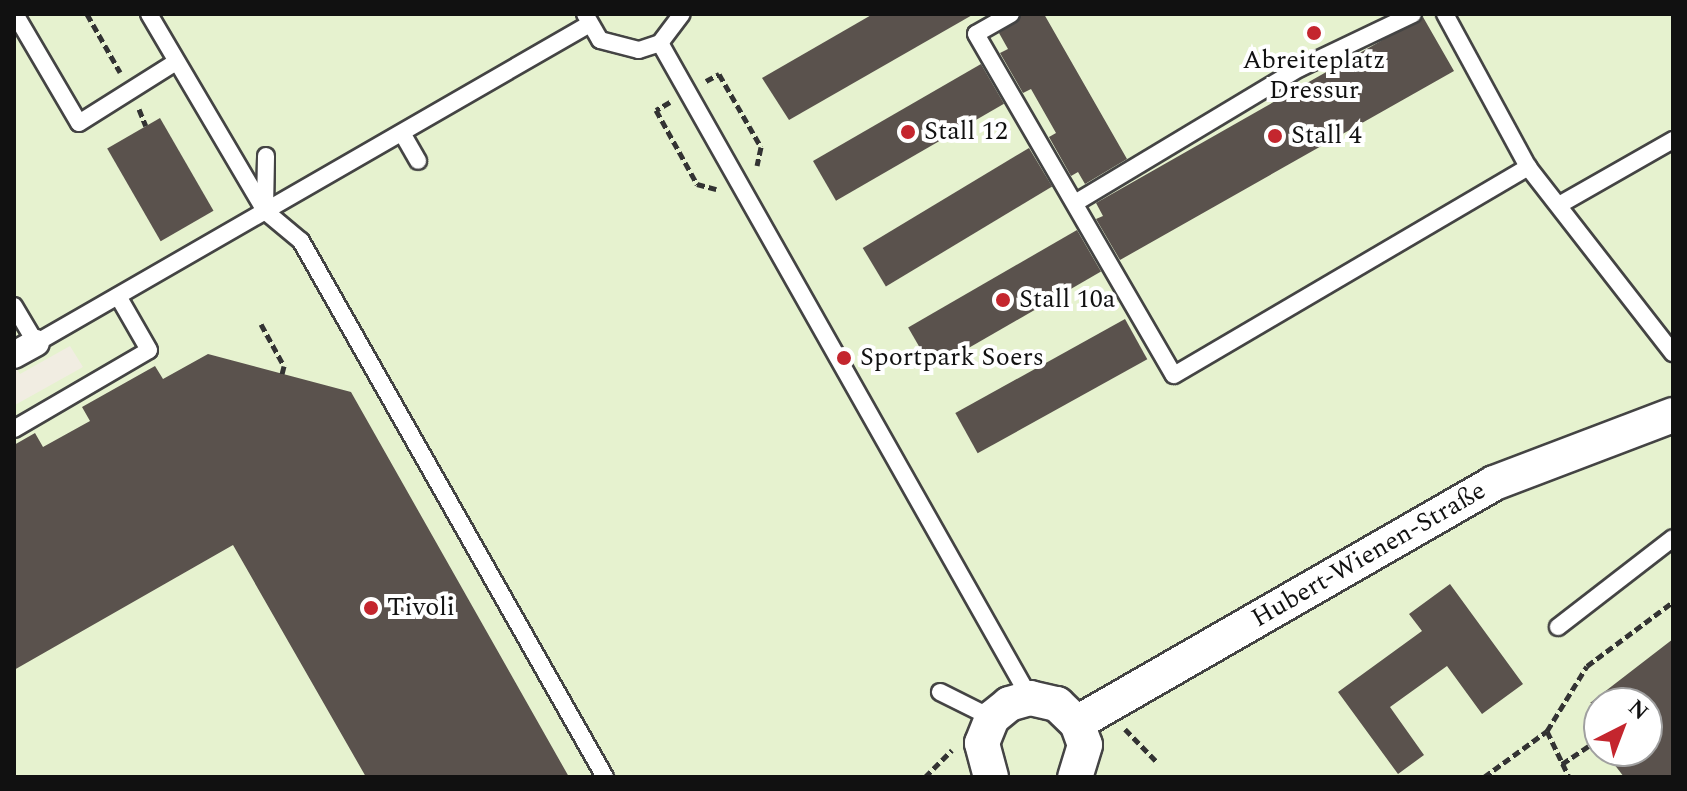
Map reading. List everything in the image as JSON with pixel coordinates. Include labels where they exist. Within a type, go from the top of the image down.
[{"type":"street","name":"Hubert-Wienen-Straße","points":[[1077,723],[1494,483],[1673,415]]},
{"type":"street","points":[[983,775],[982,743],[992,718],[1009,704],[1030,698],[1057,704],[1077,723],[1085,745],[1075,777]]},
{"type":"lane","points":[[15,14],[79,123],[176,62]]},
{"type":"lane","points":[[149,14],[265,211],[301,241],[605,777]]},
{"type":"lane","points":[[14,306],[25,349],[402,133],[586,19],[600,40],[618,49],[639,50],[660,43],[682,14]]},
{"type":"lane","points":[[1011,14],[976,34],[1174,375],[1528,167]]},
{"type":"lane","points":[[1075,203],[1300,68],[1413,14]]},
{"type":"lane","points":[[1445,14],[1528,167],[1673,353]]},
{"type":"lane","points":[[660,43],[1030,698]]},
{"type":"lane","points":[[402,133],[418,161]]},
{"type":"lane","points":[[1559,205],[1673,140]]},
{"type":"lane","points":[[265,211],[266,156]]},
{"type":"lane","points":[[14,429],[149,350],[118,296]]},
{"type":"lane","points":[[1558,627],[1673,538]]},
{"type":"lane","points":[[940,692],[992,718]]},
{"type":"path","points":[[716,189],[697,184],[656,110],[719,74],[761,147],[757,166]]},
{"type":"path","points":[[261,324],[284,366],[282,374]]},
{"type":"path","points":[[1484,777],[1547,731],[1587,666],[1673,602]]},
{"type":"path","points":[[1117,722],[1158,763]]},
{"type":"path","points":[[1547,731],[1569,777]]},
{"type":"path","points":[[1562,764],[1583,750]]},
{"type":"green space","name":"Sportpark Soers","points":[[14,14],[1673,14],[1673,777],[14,777]]},
{"type":"shaded area","points":[[70,346],[83,367],[15,405],[14,365],[20,374]]},
{"type":"building","points":[[873,14],[974,14],[789,120],[762,78]]},
{"type":"building","points":[[1022,14],[1044,14],[1127,159],[1085,184],[1078,172],[1071,176],[1049,137],[1056,133],[1031,89],[1023,93],[1000,53],[1008,49],[999,33]]},
{"type":"building","name":"Stall 4","points":[[1423,17],[1454,71],[1120,260],[1096,219],[1103,216],[1096,203]]},
{"type":"building","name":"Stall 12","points":[[981,64],[1004,104],[836,201],[813,161]]},
{"type":"building","points":[[160,118],[214,211],[161,241],[107,148]]},
{"type":"building","points":[[1029,148],[1052,187],[886,286],[863,248]]},
{"type":"building","name":"Stall 10a","points":[[1077,230],[1101,272],[932,369],[908,328]]},
{"type":"building","points":[[1125,319],[1147,359],[978,453],[955,413]]},
{"type":"building","name":"Tivoli","points":[[208,354],[351,392],[569,777],[366,777],[233,545],[14,670],[14,445],[35,433],[43,447],[90,421],[82,407],[155,366],[163,379]]},
{"type":"building","points":[[1450,584],[1523,684],[1482,714],[1447,666],[1390,707],[1424,755],[1398,774],[1338,692],[1422,631],[1409,614]]},
{"type":"building","points":[[1673,639],[1673,777],[1624,777],[1616,767],[1663,767],[1663,687],[1611,687]]},
{"type":"place","name":"Abreiteplatz Dressur","points":[[1314,33]]},
{"type":"place","name":"Stall 12","points":[[908,132]]},
{"type":"place","name":"Stall 4","points":[[1275,136]]},
{"type":"place","name":"Stall 10a","points":[[1003,300]]},
{"type":"place","name":"Sportpark Soers","points":[[844,358]]},
{"type":"place","name":"Tivoli","points":[[371,608]]}]
